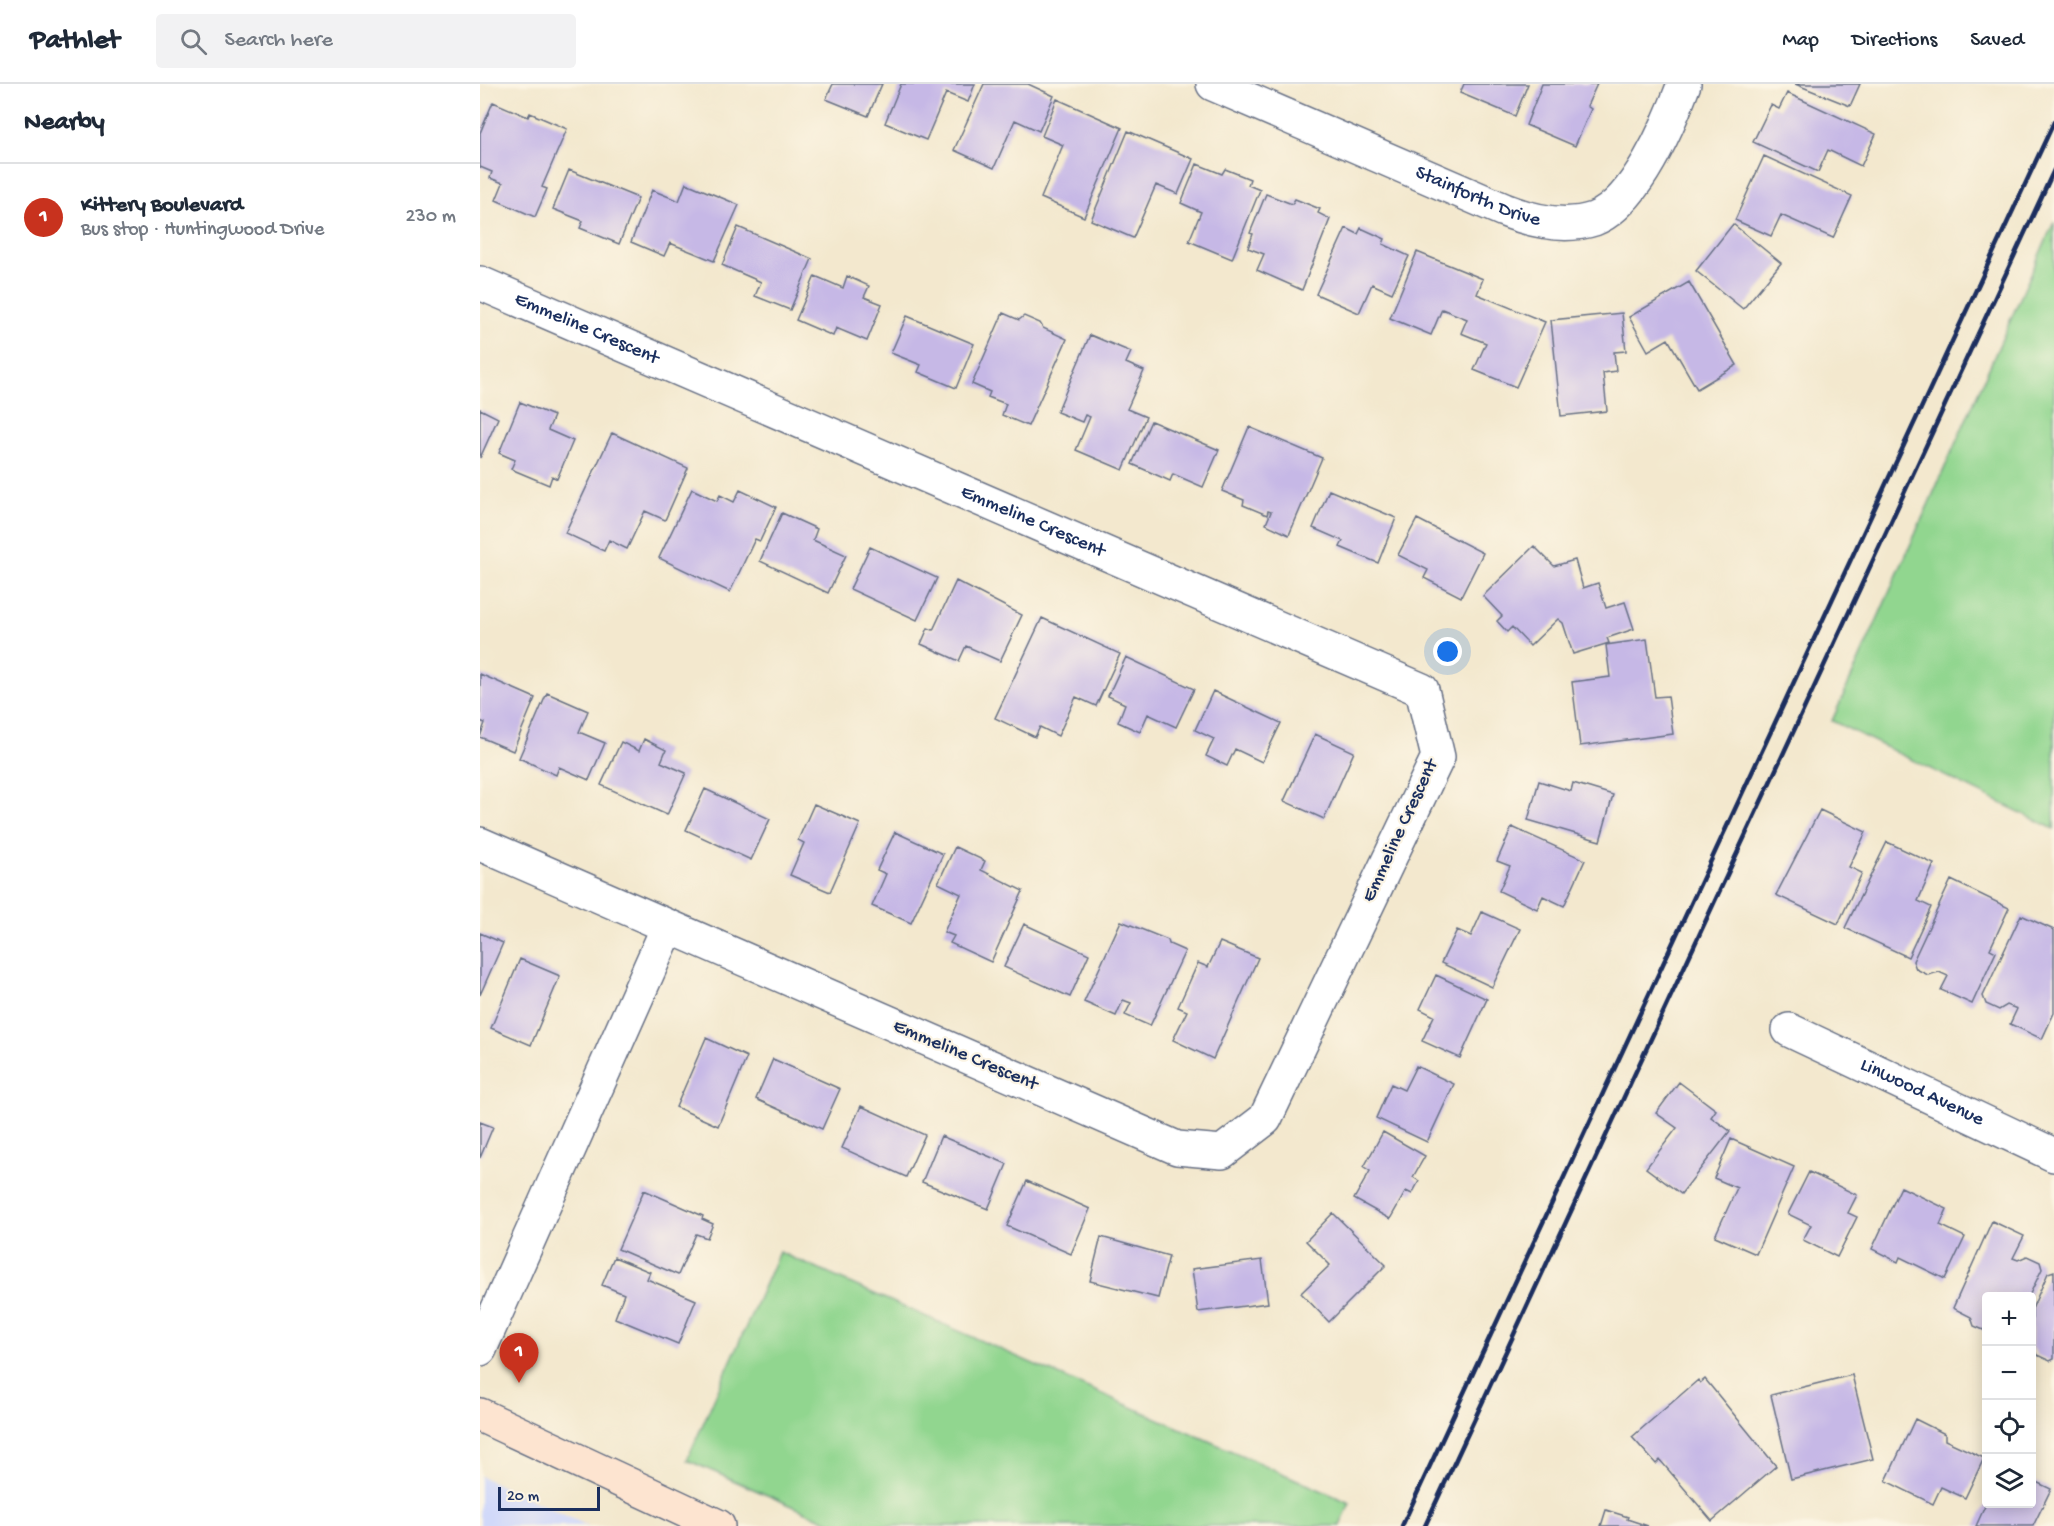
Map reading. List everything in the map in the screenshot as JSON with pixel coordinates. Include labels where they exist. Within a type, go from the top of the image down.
[{"type":"street","name":"Stainforth Drive","points":[[1213,84],[1504,210],[1529,220],[1554,223],[1594,219],[1608,211],[1643,174],[1684,84]]},
{"type":"street","name":"Emmeline Crescent","points":[[480,283],[1422,690],[1438,757],[1265,1119],[1222,1152],[1177,1148],[480,844]]},
{"type":"street","points":[[480,1349],[668,927]]},
{"type":"street","name":"Linwood Avenue","points":[[1789,1030],[2054,1155]]},
{"type":"street","points":[[480,1415],[718,1526]]},
{"type":"shaded area","points":[[480,1476],[588,1526],[480,1526]]},
{"type":"green space","points":[[2054,222],[2054,829],[1832,721]]},
{"type":"green space","points":[[779,1252],[1350,1503],[1340,1526],[838,1526],[687,1460]]},
{"type":"building","points":[[833,84],[882,84],[868,116],[826,99]]},
{"type":"building","points":[[901,84],[975,84],[968,102],[946,93],[926,140],[885,123]]},
{"type":"building","points":[[984,84],[1028,84],[1054,96],[1039,131],[1015,120],[994,168],[954,150]]},
{"type":"building","points":[[1464,84],[1528,84],[1515,116],[1460,93]]},
{"type":"building","points":[[1542,84],[1597,84],[1587,106],[1591,109],[1575,146],[1526,125]]},
{"type":"building","points":[[1795,84],[1860,84],[1850,106]]},
{"type":"building","points":[[1787,93],[1876,134],[1861,166],[1828,150],[1818,172],[1753,142],[1771,105],[1779,109]]},
{"type":"building","points":[[1057,99],[1122,128],[1084,217],[1041,198],[1063,145],[1042,136]]},
{"type":"building","points":[[493,102],[528,117],[530,113],[567,129],[542,187],[547,189],[535,217],[496,200],[503,183],[490,178],[492,172],[480,167],[480,133]]},
{"type":"building","points":[[1128,131],[1193,159],[1178,194],[1156,185],[1133,238],[1091,220]]},
{"type":"building","points":[[1764,156],[1852,196],[1833,238],[1781,215],[1771,236],[1735,220]]},
{"type":"building","points":[[1197,164],[1222,174],[1225,169],[1250,179],[1248,185],[1260,190],[1232,259],[1189,241],[1201,212],[1181,203]]},
{"type":"building","points":[[569,170],[638,198],[619,244],[580,228],[583,221],[553,209]]},
{"type":"building","points":[[686,183],[739,205],[714,261],[670,243],[664,256],[631,242],[652,190],[679,201]]},
{"type":"building","points":[[1266,194],[1292,204],[1295,199],[1320,209],[1318,213],[1330,219],[1302,290],[1257,270],[1264,254],[1248,248],[1253,234],[1250,233]]},
{"type":"building","points":[[1733,224],[1781,263],[1743,309],[1696,271]]},
{"type":"building","points":[[738,227],[812,259],[790,310],[755,296],[761,282],[722,265]]},
{"type":"building","points":[[1346,228],[1358,234],[1361,228],[1385,239],[1383,244],[1409,256],[1392,293],[1372,284],[1359,313],[1316,294]]},
{"type":"building","points":[[1417,252],[1483,279],[1477,294],[1545,322],[1516,387],[1474,370],[1486,343],[1461,333],[1467,319],[1442,309],[1431,335],[1390,318]]},
{"type":"building","points":[[815,276],[843,288],[847,276],[869,286],[864,297],[882,304],[867,341],[836,328],[833,336],[796,320]]},
{"type":"building","points":[[1689,282],[1737,365],[1697,389],[1668,339],[1648,351],[1629,317]]},
{"type":"building","points":[[1003,313],[1019,320],[1024,316],[1067,339],[1028,426],[1002,415],[1006,404],[988,397],[990,392],[972,384]]},
{"type":"building","points":[[1622,313],[1626,351],[1614,352],[1616,371],[1603,373],[1607,411],[1561,416],[1551,320]]},
{"type":"building","points":[[907,316],[974,344],[956,388],[918,372],[921,365],[891,353]]},
{"type":"building","points":[[1090,335],[1131,352],[1126,363],[1144,371],[1127,409],[1146,417],[1123,470],[1076,450],[1090,417],[1085,415],[1082,422],[1057,412]]},
{"type":"building","points":[[520,402],[554,416],[548,430],[573,441],[557,479],[552,476],[549,485],[511,469],[515,460],[499,453]]},
{"type":"building","points":[[480,409],[498,418],[480,458]]},
{"type":"building","points":[[1151,421],[1219,450],[1203,487],[1173,474],[1170,481],[1132,464]]},
{"type":"building","points":[[1249,427],[1322,458],[1289,535],[1266,524],[1271,512],[1268,511],[1267,515],[1243,505],[1244,500],[1222,491]]},
{"type":"building","points":[[612,433],[688,468],[665,520],[645,511],[627,549],[609,540],[604,551],[565,533]]},
{"type":"building","points":[[692,489],[717,501],[720,495],[734,502],[740,490],[776,507],[760,541],[755,539],[730,592],[659,558]]},
{"type":"building","points":[[1329,490],[1396,518],[1378,563],[1340,547],[1343,541],[1313,528]]},
{"type":"building","points":[[782,513],[817,529],[813,540],[846,555],[828,593],[760,561]]},
{"type":"building","points":[[1417,519],[1483,553],[1461,597],[1424,578],[1428,570],[1398,555]]},
{"type":"building","points":[[1534,546],[1554,566],[1575,560],[1583,588],[1598,583],[1606,608],[1625,602],[1634,629],[1607,638],[1609,643],[1573,654],[1563,623],[1558,619],[1530,646],[1512,627],[1507,632],[1497,621],[1502,616],[1483,596]]},
{"type":"building","points":[[870,547],[937,578],[917,620],[850,589]]},
{"type":"building","points":[[956,581],[1022,615],[1000,661],[966,646],[959,661],[921,644],[928,628],[933,630]]},
{"type":"building","points":[[1042,618],[1120,654],[1096,706],[1076,697],[1058,736],[1040,727],[1035,737],[995,718]]},
{"type":"building","points":[[1647,639],[1655,697],[1668,696],[1673,734],[1580,746],[1572,682],[1610,677],[1606,645]]},
{"type":"building","points":[[1126,657],[1194,689],[1176,727],[1148,714],[1140,732],[1118,722],[1125,704],[1108,696]]},
{"type":"building","points":[[480,674],[535,698],[513,751],[480,737],[485,723],[480,721]]},
{"type":"building","points":[[1213,691],[1281,723],[1262,762],[1235,749],[1227,766],[1206,756],[1214,739],[1195,730]]},
{"type":"building","points":[[547,693],[588,711],[579,732],[605,743],[589,780],[559,767],[556,775],[519,758]]},
{"type":"building","points":[[1315,734],[1354,752],[1324,819],[1284,801]]},
{"type":"building","points":[[644,739],[666,750],[661,762],[686,773],[667,815],[601,785],[621,742],[639,751]]},
{"type":"building","points":[[1539,781],[1571,791],[1573,783],[1613,795],[1600,841],[1528,820]]},
{"type":"building","points":[[705,789],[770,819],[751,860],[686,830]]},
{"type":"building","points":[[814,804],[860,824],[830,892],[790,875],[804,843],[798,840]]},
{"type":"building","points":[[1820,810],[1866,832],[1849,867],[1862,873],[1838,924],[1776,895]]},
{"type":"building","points":[[1512,827],[1585,860],[1564,906],[1543,896],[1537,909],[1499,891],[1510,866],[1497,861]]},
{"type":"building","points":[[895,832],[943,854],[911,923],[872,906],[886,874],[877,870]]},
{"type":"building","points":[[1887,842],[1934,864],[1918,901],[1931,907],[1908,957],[1845,928]]},
{"type":"building","points":[[955,847],[985,861],[981,870],[1023,891],[991,962],[950,943],[954,936],[944,932],[961,894],[938,883]]},
{"type":"building","points":[[1951,880],[2009,908],[1990,949],[1996,952],[1972,1004],[1941,990],[1948,976],[1939,972],[1928,975],[1916,969],[1913,961]]},
{"type":"building","points":[[1482,912],[1520,929],[1492,987],[1441,963],[1457,930],[1471,936]]},
{"type":"building","points":[[2021,915],[2054,930],[2054,1013],[2042,1039],[2010,1024],[2017,1009],[2007,1005],[1999,1010],[1986,1004],[1983,996]]},
{"type":"building","points":[[1121,921],[1168,940],[1169,944],[1185,951],[1150,1026],[1125,1015],[1131,1003],[1123,1000],[1116,1016],[1084,1002]]},
{"type":"building","points":[[1024,924],[1089,954],[1070,997],[1004,967]]},
{"type":"building","points":[[480,933],[503,943],[480,995]]},
{"type":"building","points":[[1220,942],[1258,958],[1213,1059],[1173,1040],[1187,1011],[1178,1007],[1198,963],[1208,967]]},
{"type":"building","points":[[520,959],[560,976],[531,1045],[491,1028]]},
{"type":"building","points":[[1436,975],[1487,999],[1460,1058],[1422,1041],[1434,1016],[1420,1009]]},
{"type":"building","points":[[706,1038],[747,1057],[718,1126],[676,1107]]},
{"type":"building","points":[[773,1059],[840,1089],[822,1129],[756,1099]]},
{"type":"building","points":[[1416,1066],[1454,1084],[1427,1142],[1376,1118],[1391,1084],[1404,1090]]},
{"type":"building","points":[[1679,1082],[1716,1110],[1711,1117],[1730,1131],[1681,1194],[1646,1168],[1677,1128],[1656,1113]]},
{"type":"building","points":[[861,1106],[925,1135],[906,1177],[842,1148]]},
{"type":"building","points":[[480,1122],[493,1127],[480,1158]]},
{"type":"building","points":[[1383,1132],[1425,1156],[1413,1177],[1419,1181],[1412,1194],[1406,1191],[1390,1219],[1354,1199],[1370,1171],[1364,1167]]},
{"type":"building","points":[[941,1136],[1007,1164],[988,1209],[922,1182]]},
{"type":"building","points":[[1731,1139],[1794,1167],[1756,1254],[1715,1236],[1737,1188],[1714,1178]]},
{"type":"building","points":[[1809,1172],[1857,1195],[1848,1213],[1857,1217],[1837,1257],[1803,1240],[1811,1225],[1788,1214]]},
{"type":"building","points":[[1027,1181],[1090,1209],[1071,1254],[1007,1226]]},
{"type":"building","points":[[1901,1187],[1947,1209],[1940,1225],[1965,1237],[1945,1279],[1900,1257],[1898,1262],[1872,1249]]},
{"type":"building","points":[[644,1190],[703,1216],[702,1219],[713,1224],[707,1238],[696,1234],[678,1275],[618,1249]]},
{"type":"building","points":[[1333,1213],[1386,1265],[1329,1322],[1301,1293],[1330,1265],[1306,1241]]},
{"type":"building","points":[[1992,1221],[2024,1236],[2013,1258],[2018,1260],[2027,1256],[2040,1262],[2042,1269],[2031,1292],[1982,1292],[1982,1329],[1974,1326],[1971,1317],[1953,1308]]},
{"type":"building","points":[[1101,1237],[1169,1256],[1158,1298],[1090,1281]]},
{"type":"building","points":[[614,1257],[650,1272],[647,1279],[696,1300],[678,1344],[615,1318],[624,1294],[602,1285]]},
{"type":"building","points":[[1262,1260],[1268,1303],[1198,1312],[1192,1269]]},
{"type":"building","points":[[2054,1271],[2054,1359],[2050,1361],[2036,1353],[2036,1300],[2048,1273]]},
{"type":"building","points":[[1852,1375],[1873,1459],[1791,1479],[1771,1395]]},
{"type":"building","points":[[1705,1379],[1776,1466],[1712,1521],[1660,1460],[1656,1464],[1632,1437],[1698,1380],[1700,1383]]},
{"type":"building","points":[[1915,1419],[1945,1434],[1945,1440],[1982,1457],[1982,1462],[1965,1498],[1941,1487],[1933,1504],[1886,1481]]},
{"type":"building","points":[[2036,1482],[2051,1489],[2033,1526],[1976,1526],[1984,1508],[2036,1508]]},
{"type":"building","points":[[1606,1510],[1628,1517],[1627,1519],[1648,1526],[1601,1526]]},
{"type":"railway","points":[[1402,1526],[2054,122]]},
{"type":"railway","points":[[1425,1526],[2054,170]]},
{"type":"place","name":"Kittery Boulevard","points":[[519,1383]]}]
